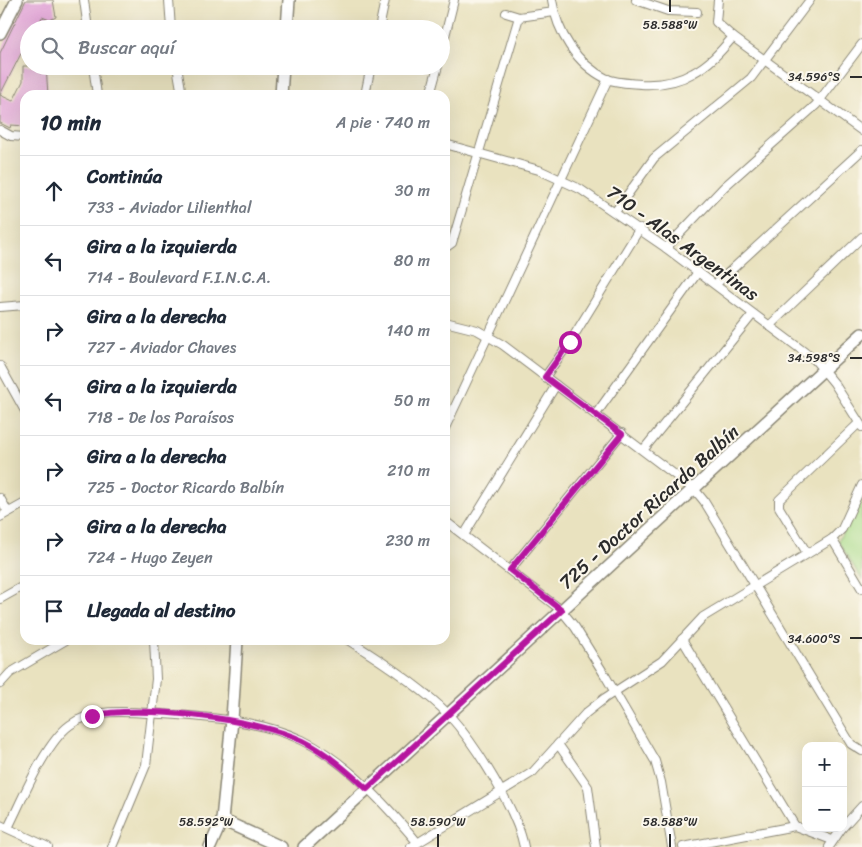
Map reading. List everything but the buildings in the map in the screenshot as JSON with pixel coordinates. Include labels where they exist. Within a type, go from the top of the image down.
[{"type":"street","points":[[0,33],[17,0]]},
{"type":"street","points":[[84,0],[87,20]]},
{"type":"street","points":[[169,0],[170,20]]},
{"type":"street","points":[[287,20],[289,0]]},
{"type":"street","points":[[381,20],[385,0]]},
{"type":"street","points":[[449,20],[454,0]]},
{"type":"street","points":[[552,0],[560,31],[575,53],[608,79],[650,84],[673,82],[692,74],[711,62],[733,37]]},
{"type":"street","points":[[636,0],[668,10],[697,12]]},
{"type":"street","points":[[718,0],[716,22],[733,37],[862,131]]},
{"type":"street","points":[[615,212],[648,165],[736,92],[766,61],[810,0]]},
{"type":"street","points":[[506,13],[519,17],[554,12]]},
{"type":"street","points":[[450,244],[480,153],[519,17]]},
{"type":"street","points":[[666,248],[724,187],[820,101],[862,44]]},
{"type":"street","points":[[94,75],[96,90]]},
{"type":"street","points":[[179,75],[181,90]]},
{"type":"street","points":[[281,90],[282,75]]},
{"type":"street","points":[[366,90],[369,75]]},
{"type":"street","points":[[431,90],[436,75]]},
{"type":"street","points":[[450,417],[560,178],[608,79]]},
{"type":"street","points":[[0,130],[12,136],[20,137]]},
{"type":"street","name":"710 - Alas Argentinas","points":[[450,145],[539,170],[560,178],[640,228],[815,360],[824,370],[860,425]]},
{"type":"street","points":[[716,284],[862,150]]},
{"type":"street","points":[[545,377],[570,342],[640,228]]},
{"type":"street","points":[[769,326],[862,237]]},
{"type":"street","points":[[596,414],[698,272]]},
{"type":"street","points":[[0,307],[20,305]]},
{"type":"street","points":[[644,449],[753,314]]},
{"type":"street","points":[[450,323],[477,330],[503,345],[644,449],[695,490],[704,501],[851,744],[862,751]]},
{"type":"street","name":"725 - Doctor Ricardo Balbín","points":[[304,847],[695,490],[862,334]]},
{"type":"street","points":[[0,366],[20,402]]},
{"type":"street","points":[[464,535],[556,385]]},
{"type":"street","points":[[807,553],[780,507],[779,500],[860,425]]},
{"type":"street","points":[[510,570],[622,434]]},
{"type":"street","points":[[8,828],[46,754],[66,728],[81,719],[101,714],[154,714],[232,720],[272,729],[301,740],[326,754],[393,813],[414,845],[533,772],[586,713],[662,661],[703,617],[832,539],[842,529],[862,485]]},
{"type":"street","points":[[0,498],[8,512]]},
{"type":"street","points":[[0,517],[20,506]]},
{"type":"street","points":[[450,525],[562,610],[575,627],[615,692],[659,771],[672,847]]},
{"type":"street","points":[[832,539],[862,590]]},
{"type":"street","points":[[0,599],[20,588]]},
{"type":"street","points":[[682,639],[795,826],[831,844],[840,832]]},
{"type":"street","points":[[0,684],[15,670],[58,645]]},
{"type":"street","points":[[112,847],[142,777],[154,714],[157,668],[155,645]]},
{"type":"street","points":[[210,847],[222,820],[232,720],[237,645]]},
{"type":"street","points":[[355,645],[412,685],[448,714],[516,818],[524,847]]},
{"type":"street","points":[[558,744],[588,788],[596,847]]},
{"type":"street","points":[[847,823],[862,806]]},
{"type":"street","points":[[222,820],[281,847]]},
{"type":"street","points":[[0,825],[8,828],[30,843],[48,847]]},
{"type":"street","points":[[683,847],[795,826]]},
{"type":"green space","points":[[862,496],[862,580],[838,541]]},
{"type":"route","points":[[92,716],[110,712],[195,716],[232,720],[272,729],[301,740],[326,754],[367,789],[562,610],[510,570],[622,434],[545,377],[570,342]]}]
